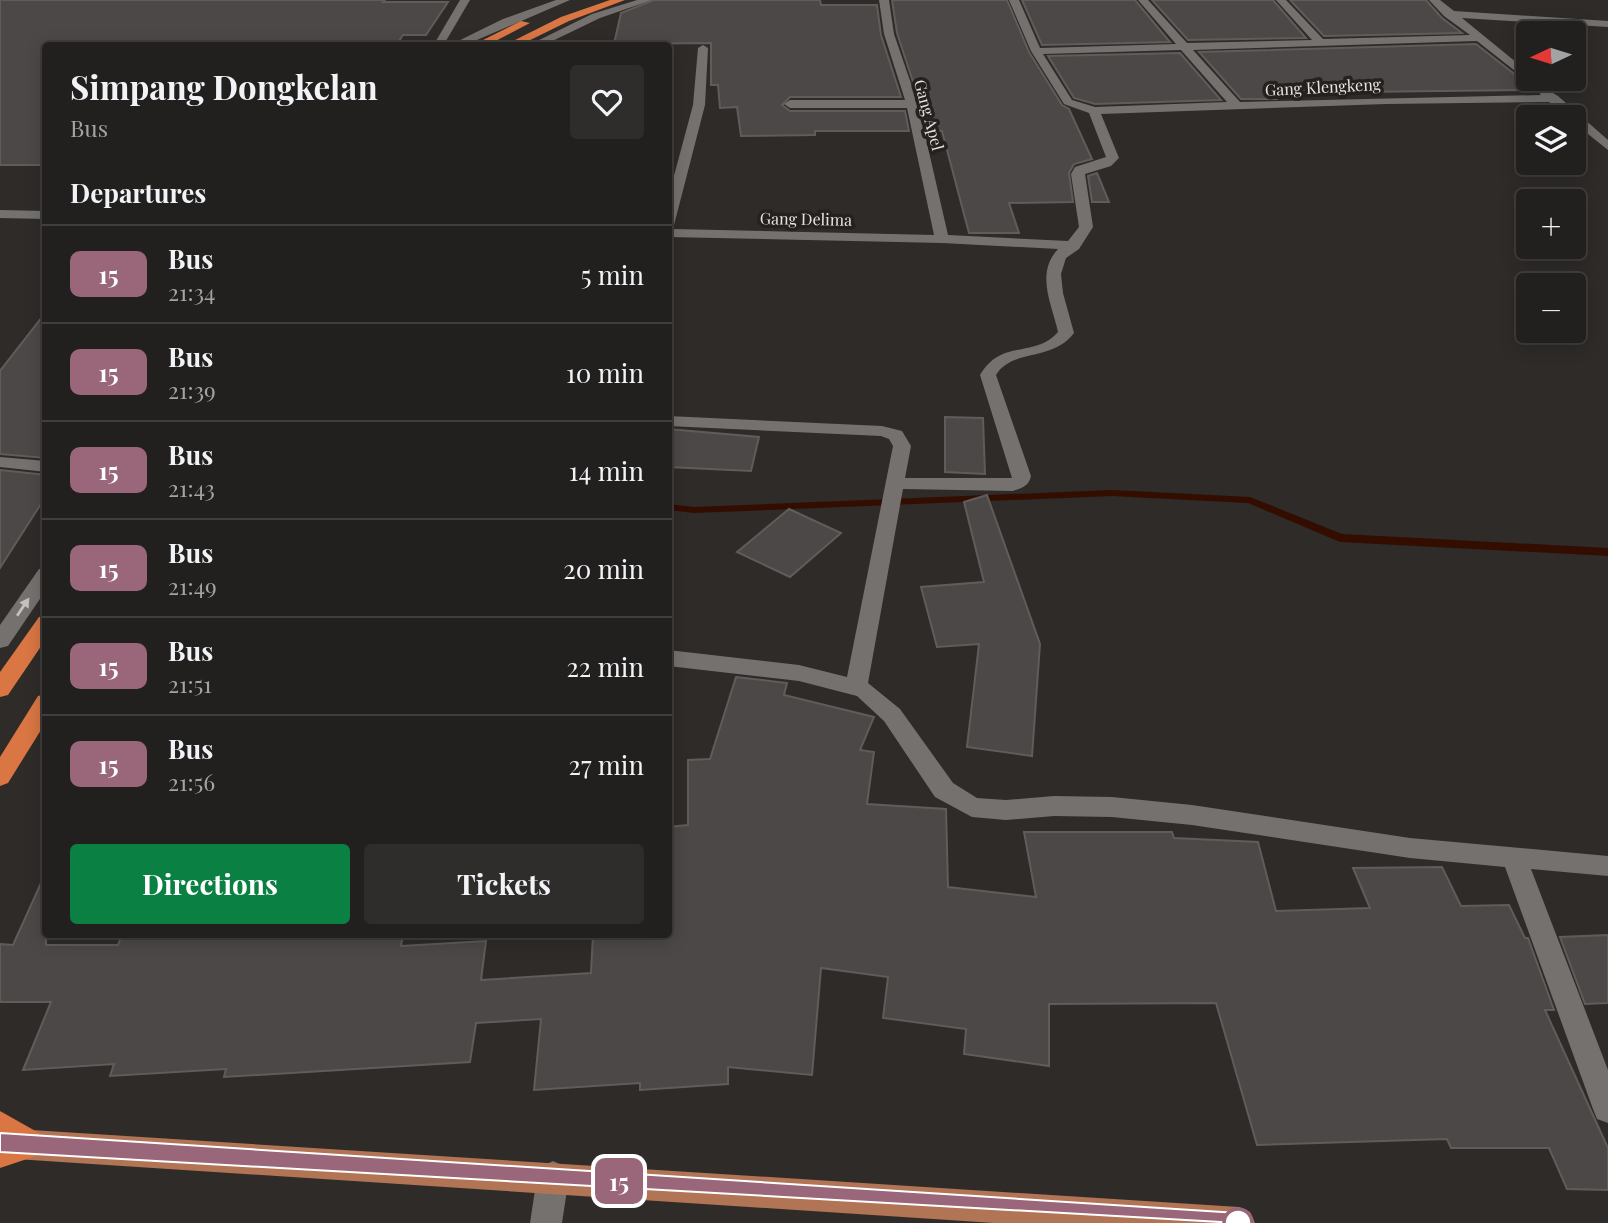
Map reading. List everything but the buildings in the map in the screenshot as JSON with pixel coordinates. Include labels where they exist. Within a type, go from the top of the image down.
[{"type":"highway","points":[[484,42],[530,20],[587,0]]},
{"type":"highway","points":[[516,42],[565,19],[620,0]]},
{"type":"highway","points":[[0,689],[42,628]]},
{"type":"highway","points":[[0,777],[42,709]]},
{"type":"highway","points":[[0,1126],[9,1147]]},
{"type":"main road","points":[[9,1147],[553,1177],[1239,1223]]},
{"type":"street","points":[[438,42],[465,0]]},
{"type":"street","points":[[462,42],[507,21],[565,0]]},
{"type":"street","points":[[541,42],[596,16],[647,0]]},
{"type":"street","name":"Gang Apel","points":[[884,0],[888,34],[912,104],[942,239]]},
{"type":"street","points":[[893,490],[1013,485],[1021,481],[1022,476],[988,375],[991,366],[1003,357],[1045,349],[1063,338],[1065,326],[1052,273],[1086,227],[1078,174],[1080,170],[1109,162],[1113,158],[1094,111],[1068,102],[1035,51],[1014,0]]},
{"type":"street","points":[[1143,0],[1237,106]]},
{"type":"street","points":[[1282,0],[1321,43]]},
{"type":"street","points":[[1434,0],[1516,69]]},
{"type":"street","points":[[1448,14],[1608,24]]},
{"type":"street","points":[[1035,51],[1477,38]]},
{"type":"street","points":[[672,210],[699,105],[703,48]]},
{"type":"street","points":[[1543,91],[1608,146]]},
{"type":"street","name":"Gang Klengkeng","points":[[1094,111],[1386,100],[1553,99]]},
{"type":"street","points":[[790,104],[912,104]]},
{"type":"street","points":[[0,214],[42,215]]},
{"type":"street","name":"Gang Delima","points":[[672,233],[942,239],[1067,251]]},
{"type":"street","points":[[672,421],[882,431],[896,435],[902,446],[856,686]]},
{"type":"street","points":[[0,463],[42,467]]},
{"type":"street","points":[[0,641],[42,580]]},
{"type":"street","points":[[672,658],[799,673],[856,686],[877,699],[892,715],[944,790],[972,807],[1006,810],[1054,806],[1112,807],[1192,815],[1410,848],[1608,866]]},
{"type":"street","points":[[1514,858],[1608,1109]]},
{"type":"street","points":[[546,1223],[553,1177]]},
{"type":"waterway","points":[[672,507],[694,510],[1112,493],[1250,500],[1340,538],[1608,552]]},
{"type":"bus line","name":"15","points":[[0,1143],[1238,1223]]}]
